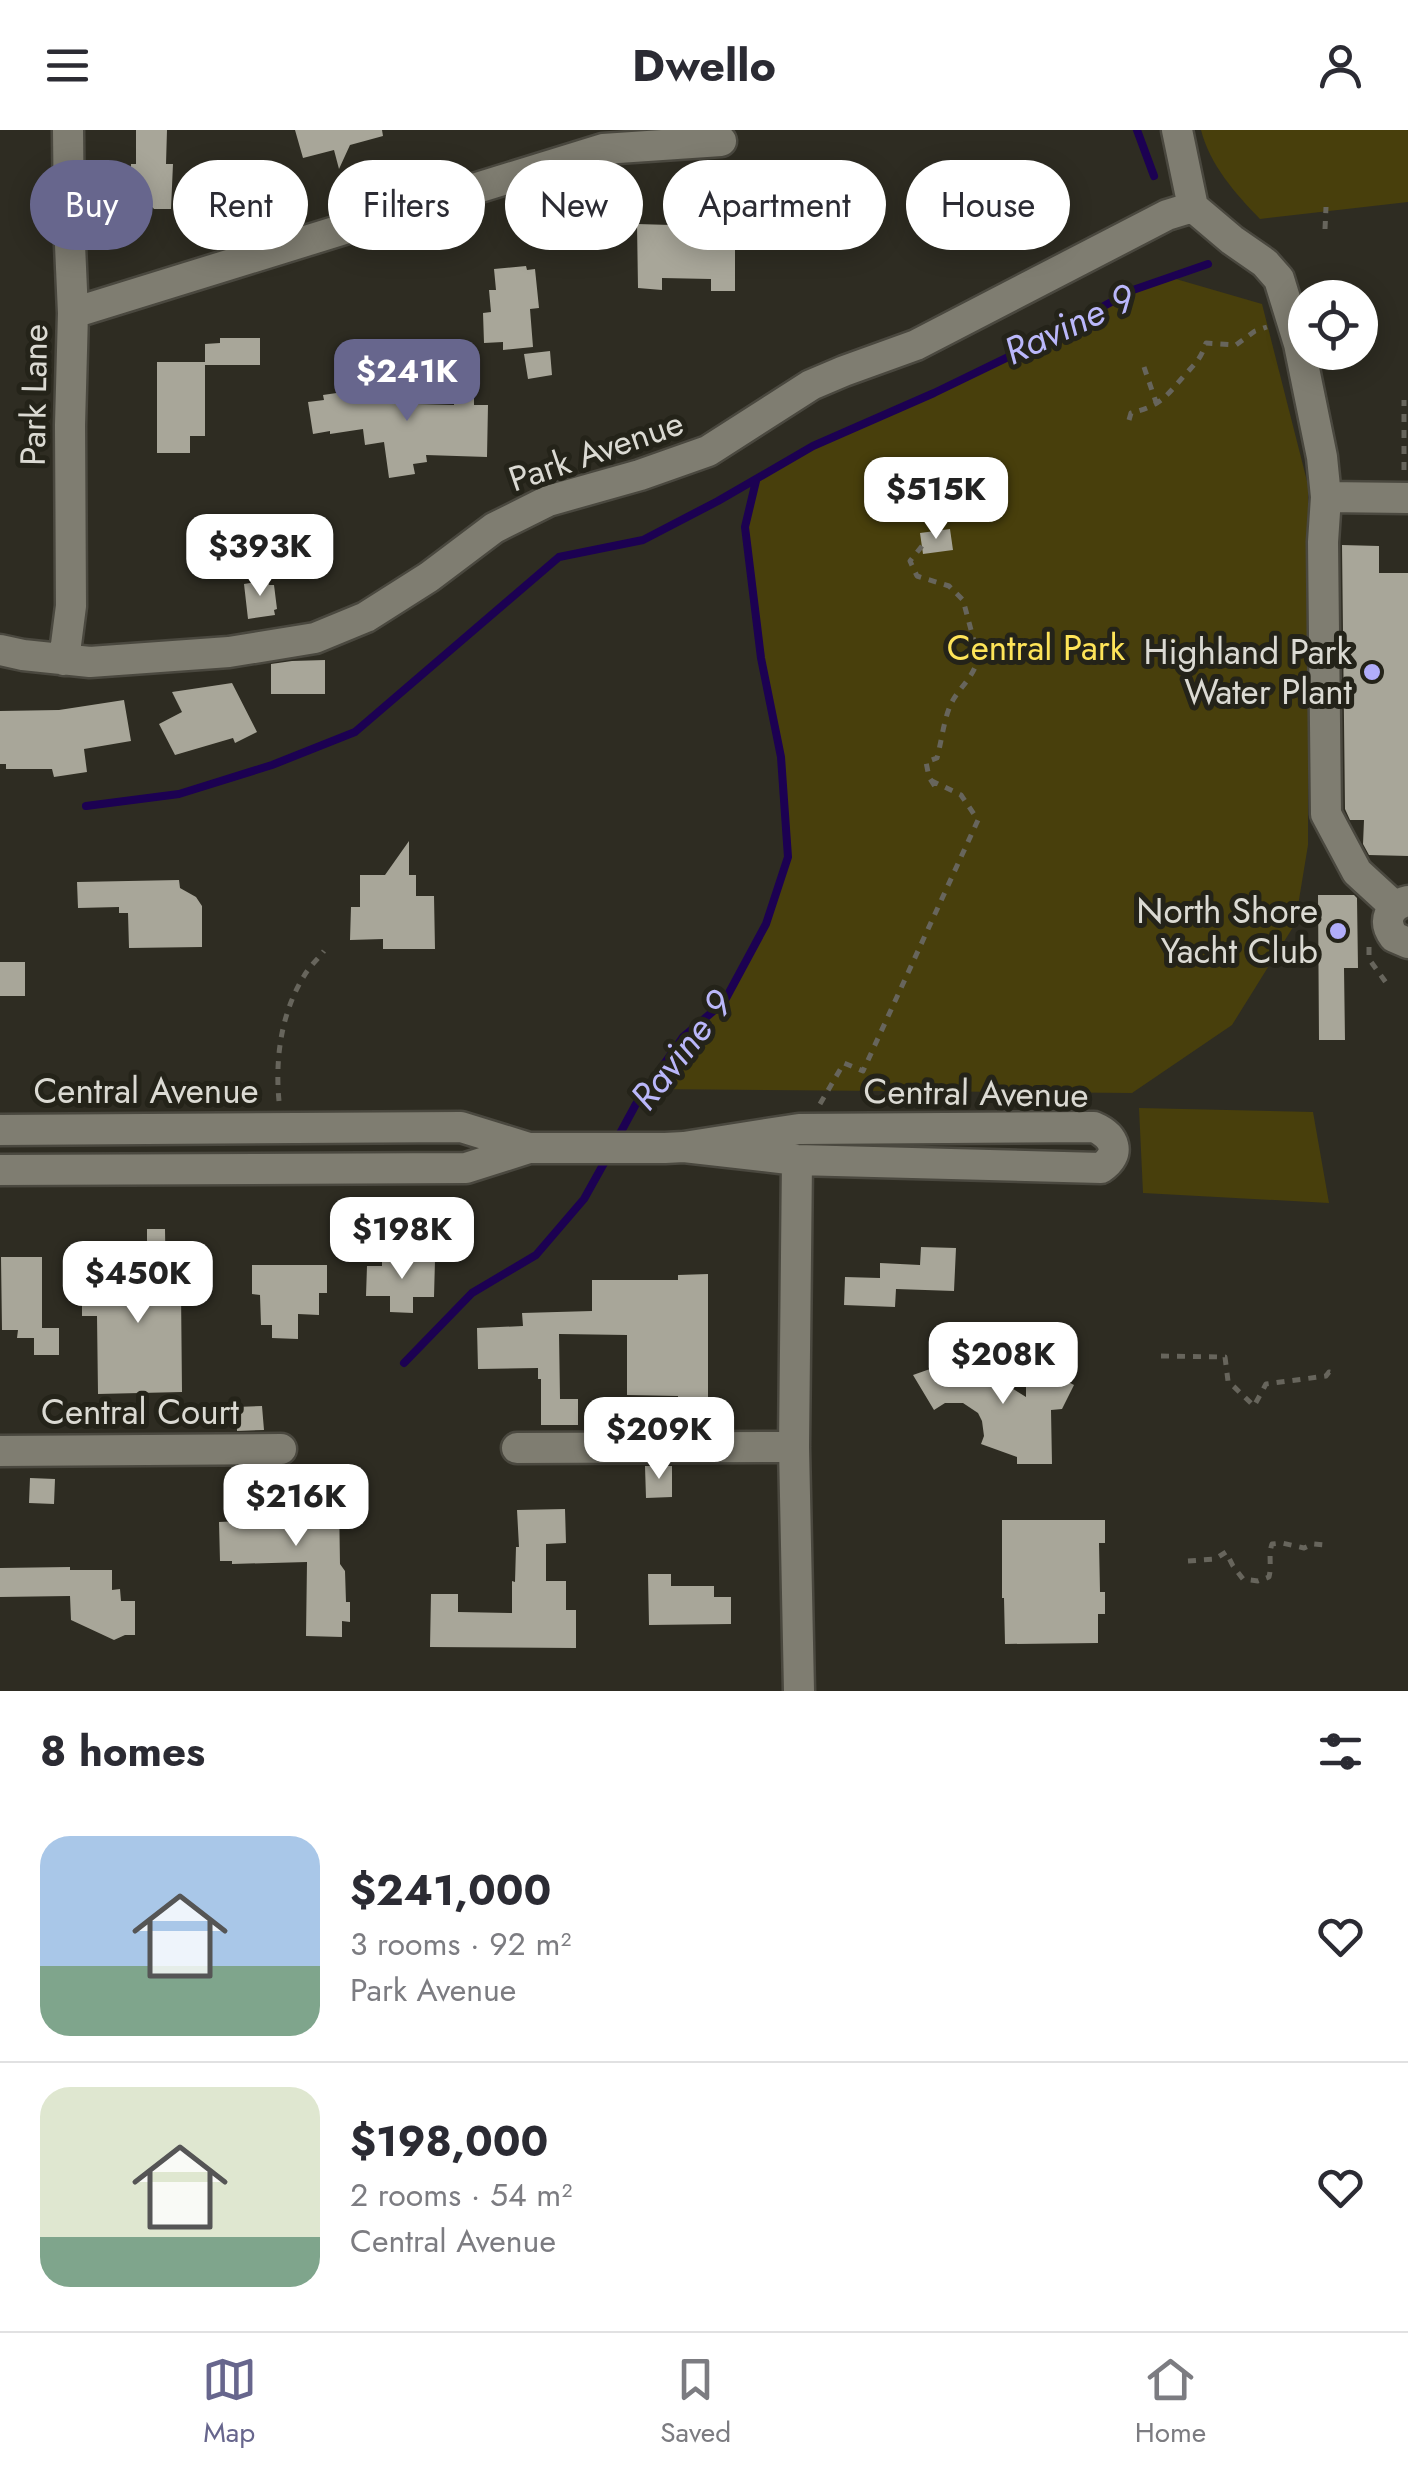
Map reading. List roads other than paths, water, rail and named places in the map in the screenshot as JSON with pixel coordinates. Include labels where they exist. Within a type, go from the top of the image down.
[{"type":"street","name":"Park Lane","points":[[64,660],[71,606],[73,313],[68,130]]},
{"type":"street","points":[[1177,130],[1193,207],[1265,263],[1279,279],[1299,344],[1322,457],[1326,498],[1326,814],[1357,872],[1401,903],[1388,917],[1390,931],[1400,941],[1408,942]]},
{"type":"street","points":[[73,313],[603,149],[720,141]]},
{"type":"street","name":"Park Avenue","points":[[0,650],[90,662],[229,652],[315,638],[366,617],[429,578],[494,528],[548,501],[640,476],[708,452],[811,385],[916,346],[1167,215],[1193,207]]},
{"type":"street","points":[[1326,498],[1406,498]]},
{"type":"street","name":"Central Avenue","points":[[0,1130],[461,1127],[529,1148],[674,1148],[796,1160],[1101,1168],[1110,1162],[1114,1142],[1106,1132],[1094,1128],[807,1119],[674,1148]]},
{"type":"street","points":[[56,1170],[60,1129]]},
{"type":"street","name":"Central Avenue","points":[[0,1170],[466,1168],[529,1148]]},
{"type":"street","points":[[796,1160],[794,1447],[798,1691]]},
{"type":"street","points":[[517,1448],[794,1447]]},
{"type":"street","name":"Central Court","points":[[0,1450],[280,1449]]},
{"type":"waterway","name":"Ravine 9","points":[[1137,130],[1154,176]]},
{"type":"waterway","name":"Ravine 9","points":[[86,806],[179,794],[272,765],[355,732],[559,557],[643,540],[813,446],[1037,343],[1133,290],[1208,264]]},
{"type":"waterway","name":"Ravine 9","points":[[617,1139],[636,1104],[683,1037],[724,1002],[766,924],[788,857],[781,757],[761,658],[745,527],[756,481]]},
{"type":"waterway","name":"Ravine 9","points":[[404,1363],[472,1293],[536,1255],[584,1199],[608,1156]]},
{"type":"place","name":"Highland Park Water Plant","points":[[1372,672]]},
{"type":"place","name":"North Shore Yacht Club","points":[[1338,931]]},
{"type":"park label","name":"Central Park","points":[[1036,648]]}]
